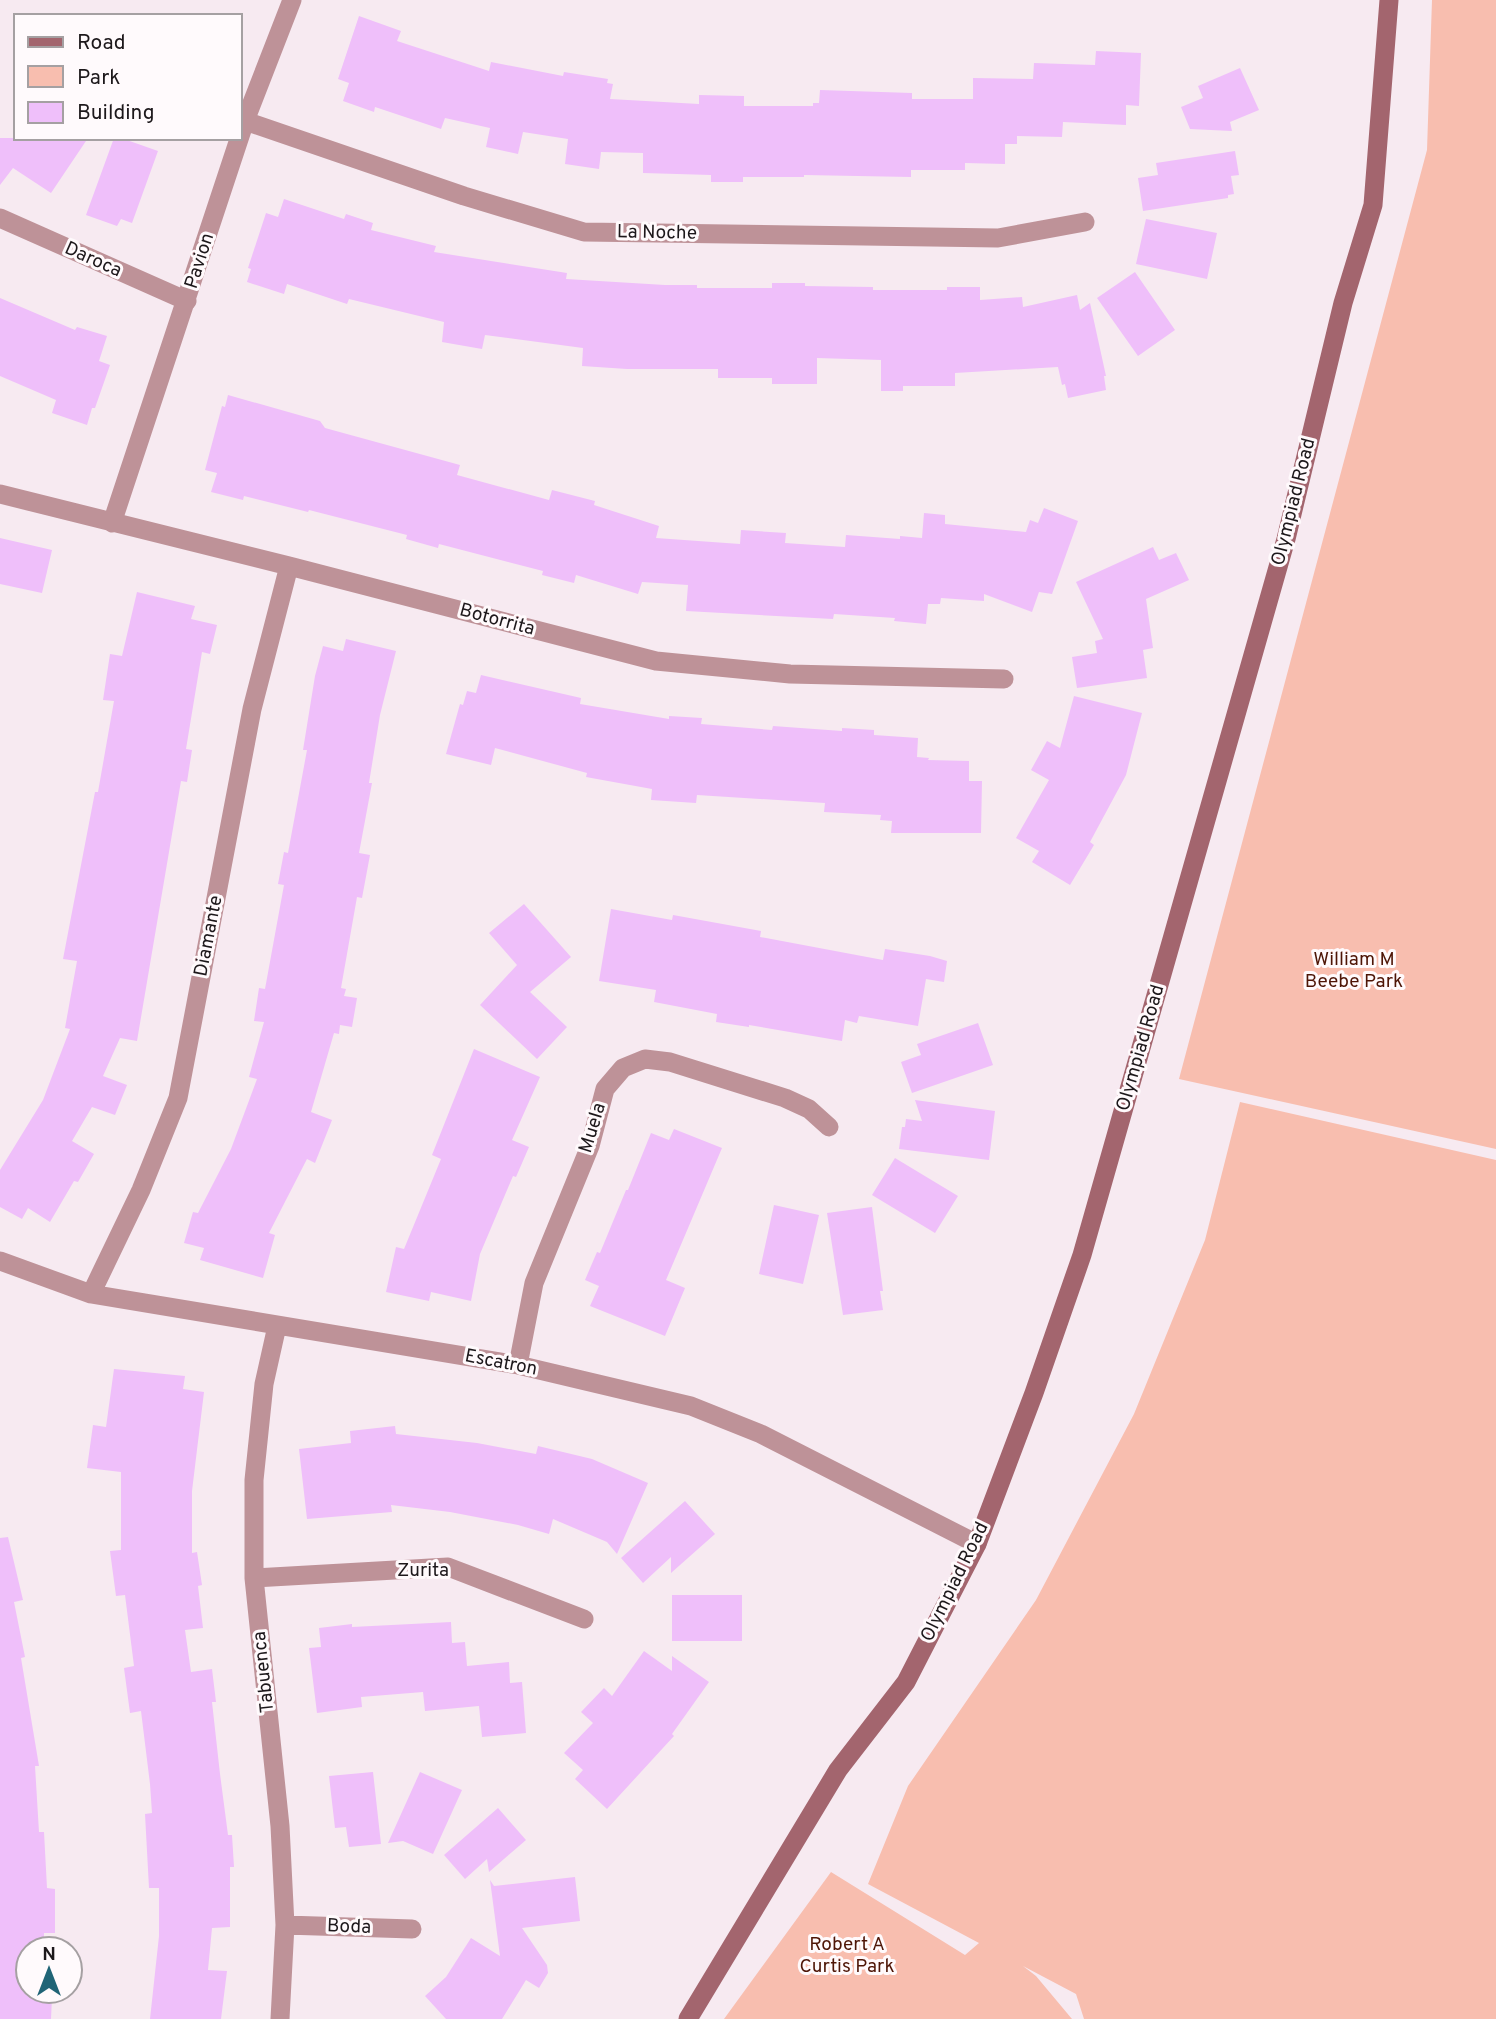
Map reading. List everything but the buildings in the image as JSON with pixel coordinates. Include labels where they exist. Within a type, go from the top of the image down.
[{"type":"main road","name":"Olympiad Road","points":[[688,2019],[838,1770],[906,1682],[977,1544],[1082,1255],[1286,539],[1343,303],[1373,205],[1390,0]]},
{"type":"street","name":"Pavion","points":[[242,130],[292,0]]},
{"type":"street","name":"La Noche","points":[[245,121],[464,196],[584,232],[998,238],[1085,222]]},
{"type":"street","name":"Pavion","points":[[112,523],[239,140]]},
{"type":"street","name":"Daroca","points":[[0,218],[187,301]]},
{"type":"street","name":"Botorrita","points":[[0,494],[656,661],[790,674],[1004,679]]},
{"type":"street","name":"Diamante","points":[[91,1294],[141,1190],[178,1098],[252,709],[289,566]]},
{"type":"street","name":"Muela","points":[[518,1365],[534,1283],[590,1146],[605,1089],[623,1068],[645,1059],[670,1062],[785,1098],[809,1109],[829,1126]]},
{"type":"street","name":"Escatron","points":[[0,1261],[91,1294],[518,1365],[691,1406],[761,1434],[977,1544]]},
{"type":"street","name":"Tabuenca","points":[[276,1326],[264,1384],[254,1480],[254,1578],[280,1826],[285,1925],[280,2019]]},
{"type":"street","name":"Zurita","points":[[254,1578],[448,1567],[584,1619]]},
{"type":"street","name":"Boda","points":[[285,1925],[412,1929]]},
{"type":"green space","name":"William M Beebe Park","points":[[1432,0],[1496,0],[1496,1149],[1179,1079],[1427,150]]},
{"type":"green space","name":"Robert A Curtis Park","points":[[1240,1102],[1496,1160],[1496,2019],[1084,2019],[1076,1994],[1023,1966],[1036,1976],[1072,2019],[724,2019],[831,1872],[965,1955],[979,1943],[868,1884],[908,1786],[1036,1600],[1134,1414],[1205,1240]]}]
